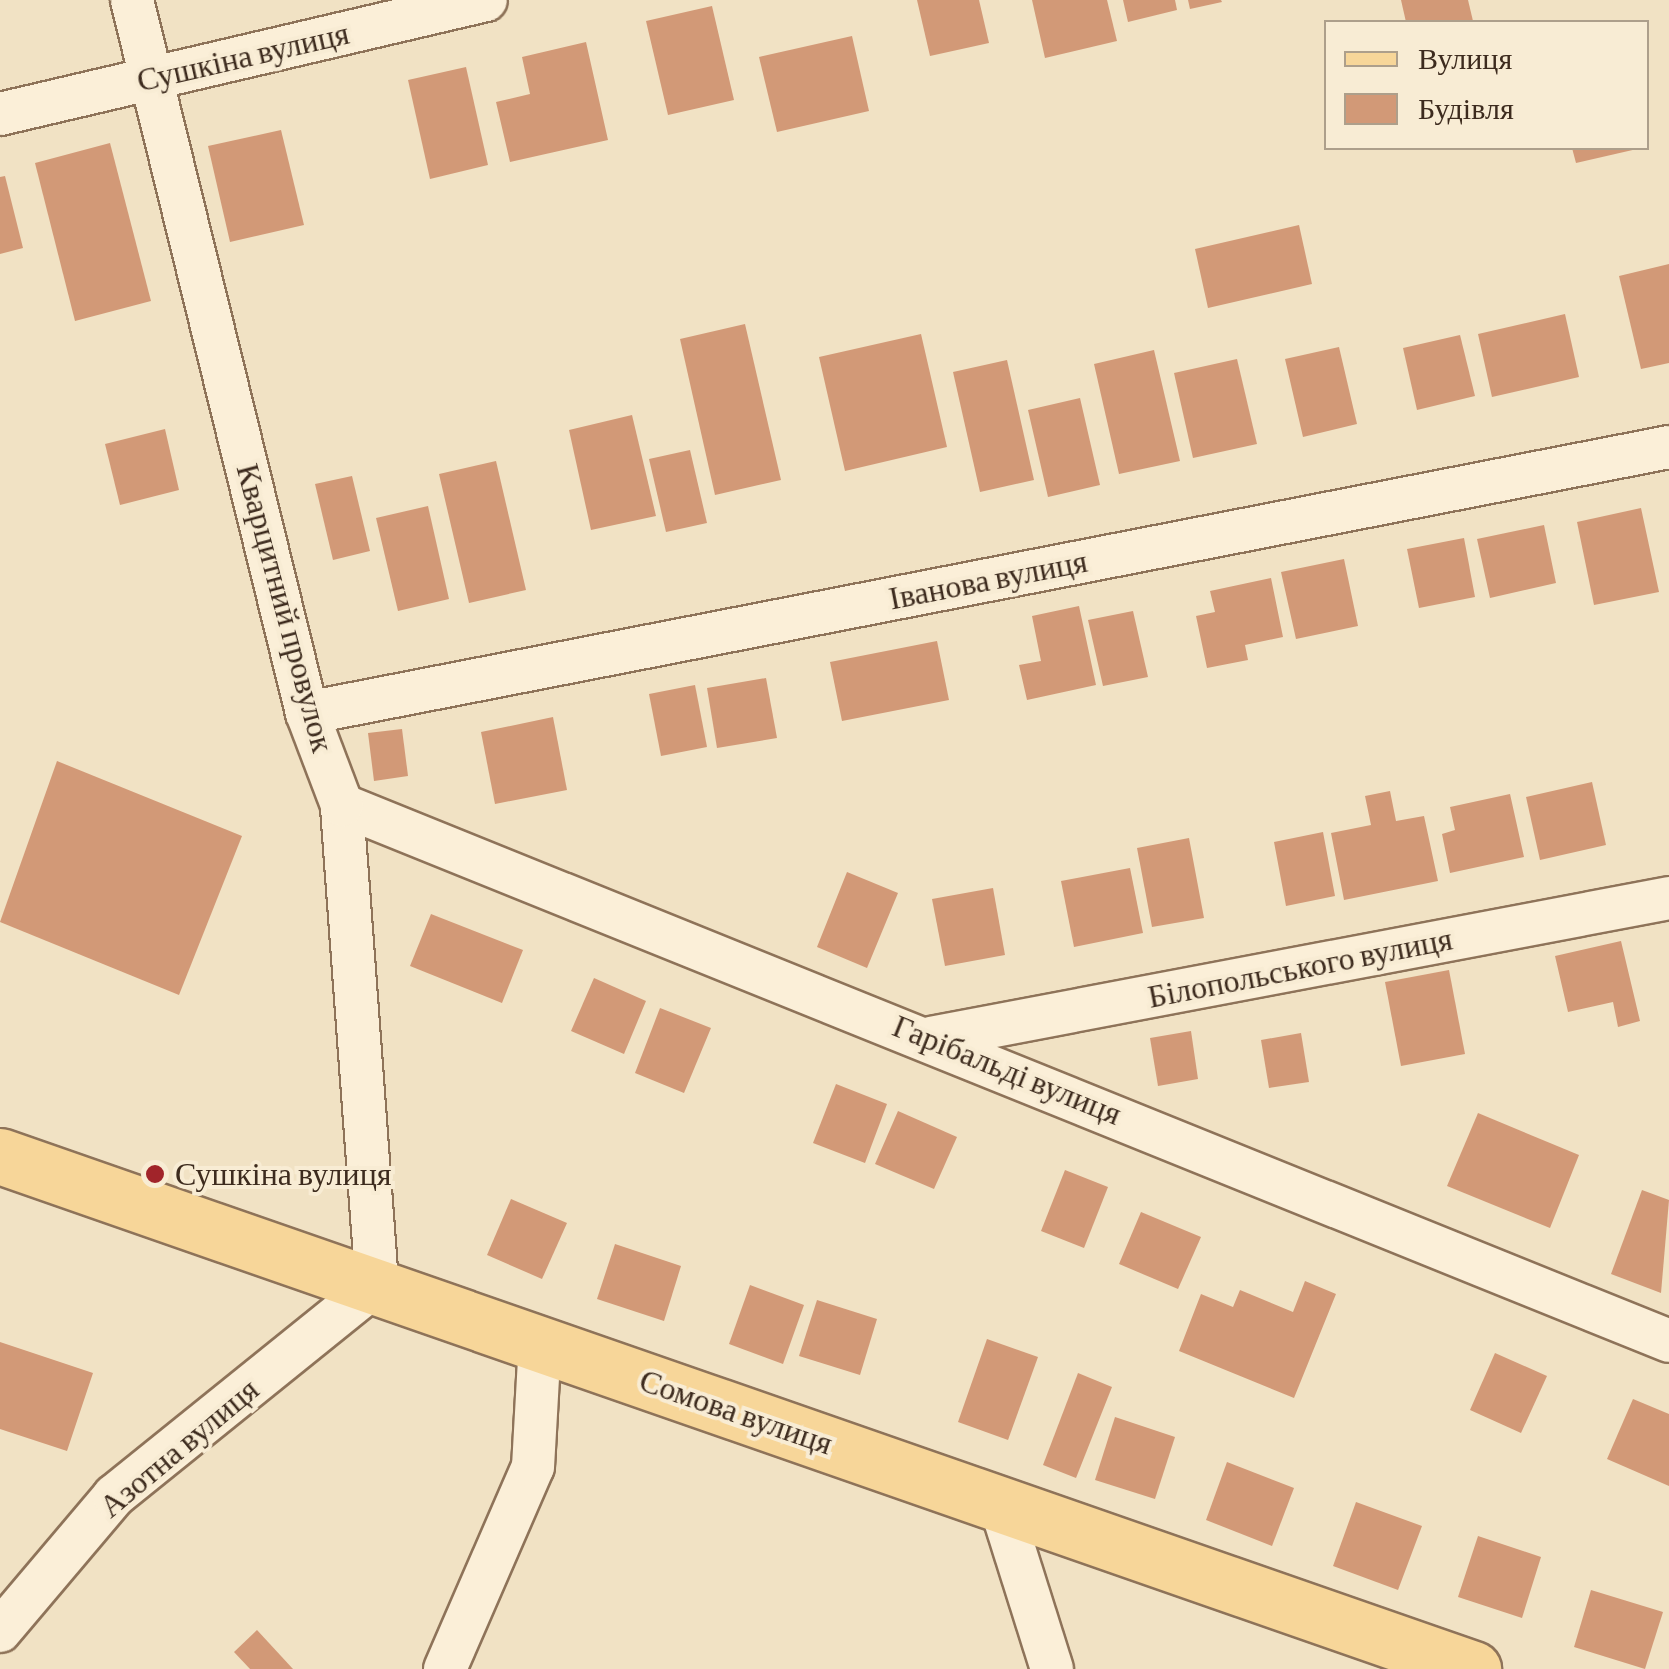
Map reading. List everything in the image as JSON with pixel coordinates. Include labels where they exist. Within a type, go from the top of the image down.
[{"type":"main road","name":"Сомова вулиця","points":[[0,1156],[378,1284],[1466,1668]]},
{"type":"street","name":"Кварцитний провулок","points":[[132,0],[307,713],[342,804],[378,1284]]},
{"type":"street","name":"Сушкіна вулиця","points":[[0,114],[486,0]]},
{"type":"street","name":"Іванова вулиця","points":[[307,713],[1669,447]]},
{"type":"street","name":"Гарібальді вулиця","points":[[342,804],[930,1038],[1669,1341]]},
{"type":"street","name":"Білопольського вулиця","points":[[930,1038],[1669,898]]},
{"type":"street","name":"Азотна вулиця","points":[[0,1631],[114,1496],[378,1284]]},
{"type":"street","points":[[445,1669],[533,1467],[540,1343]]},
{"type":"street","points":[[1000,1504],[1052,1669]]},
{"type":"building","points":[[917,0],[979,0],[989,43],[930,56]]},
{"type":"building","points":[[1032,0],[1107,0],[1117,41],[1045,58]]},
{"type":"building","points":[[1123,0],[1175,0],[1177,10],[1128,22]]},
{"type":"building","points":[[1188,0],[1221,0],[1222,2],[1190,9]]},
{"type":"building","points":[[1401,0],[1468,0],[1473,20],[1406,20]]},
{"type":"building","points":[[712,6],[734,100],[668,115],[646,21]]},
{"type":"building","points":[[852,36],[869,111],[777,132],[759,57]]},
{"type":"building","points":[[586,42],[608,140],[510,162],[496,102],[530,94],[522,57]]},
{"type":"building","points":[[466,67],[488,165],[430,179],[408,80]]},
{"type":"building","points":[[281,130],[304,225],[230,242],[208,146]]},
{"type":"building","points":[[110,143],[151,301],[75,321],[35,163]]},
{"type":"building","points":[[1573,150],[1633,150],[1576,163]]},
{"type":"building","points":[[5,176],[23,248],[0,254],[0,177]]},
{"type":"building","points":[[1299,225],[1312,284],[1208,308],[1195,249]]},
{"type":"building","points":[[1669,264],[1669,363],[1641,369],[1619,276]]},
{"type":"building","points":[[1565,314],[1579,377],[1492,397],[1478,334]]},
{"type":"building","points":[[745,324],[781,480],[715,495],[680,339]]},
{"type":"building","points":[[921,334],[947,447],[845,471],[819,357]]},
{"type":"building","points":[[1460,335],[1475,396],[1417,410],[1403,348]]},
{"type":"building","points":[[1339,347],[1357,424],[1303,437],[1285,359]]},
{"type":"building","points":[[1154,350],[1180,461],[1119,474],[1094,364]]},
{"type":"building","points":[[1237,359],[1257,444],[1193,458],[1174,373]]},
{"type":"building","points":[[1007,360],[1034,480],[980,492],[953,372]]},
{"type":"building","points":[[1080,398],[1100,485],[1048,497],[1028,410]]},
{"type":"building","points":[[632,415],[656,516],[591,530],[569,430]]},
{"type":"building","points":[[165,429],[179,490],[120,505],[105,444]]},
{"type":"building","points":[[690,450],[707,523],[666,532],[649,459]]},
{"type":"building","points":[[496,461],[526,590],[469,603],[439,474]]},
{"type":"building","points":[[352,476],[370,551],[333,560],[315,484]]},
{"type":"building","points":[[428,506],[449,599],[398,611],[376,518]]},
{"type":"building","points":[[1641,508],[1659,592],[1594,605],[1577,522]]},
{"type":"building","points":[[1544,525],[1556,583],[1490,598],[1477,539]]},
{"type":"building","points":[[1464,538],[1475,597],[1419,608],[1407,549]]},
{"type":"building","points":[[1344,559],[1358,626],[1296,639],[1281,572]]},
{"type":"building","points":[[1271,578],[1283,637],[1245,645],[1248,660],[1207,668],[1196,616],[1215,612],[1210,591]]},
{"type":"building","points":[[1079,606],[1096,685],[1027,700],[1019,665],[1041,661],[1032,616]]},
{"type":"building","points":[[1133,611],[1148,677],[1103,686],[1088,620]]},
{"type":"building","points":[[937,641],[949,700],[842,721],[830,662]]},
{"type":"building","points":[[766,678],[777,738],[717,748],[707,688]]},
{"type":"building","points":[[695,685],[707,747],[661,756],[649,694]]},
{"type":"building","points":[[553,717],[567,790],[495,804],[481,732]]},
{"type":"building","points":[[402,729],[408,776],[374,781],[368,733]]},
{"type":"building","points":[[57,761],[242,836],[179,995],[0,922]]},
{"type":"building","points":[[1592,782],[1606,845],[1540,860],[1526,797]]},
{"type":"building","points":[[1390,791],[1396,821],[1424,816],[1438,881],[1344,900],[1331,833],[1371,825],[1365,796]]},
{"type":"building","points":[[1510,794],[1524,857],[1450,873],[1442,834],[1455,830],[1450,807]]},
{"type":"building","points":[[1323,832],[1335,896],[1286,906],[1274,842]]},
{"type":"building","points":[[1189,838],[1204,918],[1152,927],[1137,848]]},
{"type":"building","points":[[1130,868],[1143,933],[1074,947],[1061,881]]},
{"type":"building","points":[[847,872],[898,893],[867,968],[817,947]]},
{"type":"building","points":[[993,888],[1005,955],[945,966],[932,899]]},
{"type":"building","points":[[431,914],[523,950],[502,1003],[410,966]]},
{"type":"building","points":[[1621,941],[1640,1021],[1618,1027],[1613,1002],[1568,1012],[1555,956]]},
{"type":"building","points":[[1449,970],[1465,1054],[1401,1066],[1385,982]]},
{"type":"building","points":[[594,978],[646,1001],[624,1054],[571,1031]]},
{"type":"building","points":[[660,1008],[711,1028],[684,1093],[635,1073]]},
{"type":"building","points":[[1191,1031],[1198,1079],[1158,1086],[1150,1038]]},
{"type":"building","points":[[1301,1033],[1309,1082],[1269,1088],[1261,1040]]},
{"type":"building","points":[[836,1084],[887,1104],[865,1163],[813,1143]]},
{"type":"building","points":[[898,1111],[957,1137],[934,1189],[875,1164]]},
{"type":"building","points":[[1478,1113],[1579,1155],[1550,1228],[1447,1186]]},
{"type":"building","points":[[1065,1170],[1108,1187],[1084,1248],[1041,1231]]},
{"type":"building","points":[[1642,1190],[1669,1200],[1661,1293],[1611,1274]]},
{"type":"building","points":[[511,1199],[567,1223],[542,1279],[487,1255]]},
{"type":"building","points":[[1141,1212],[1201,1237],[1178,1289],[1119,1264]]},
{"type":"building","points":[[615,1244],[681,1266],[664,1321],[597,1299]]},
{"type":"building","points":[[1305,1281],[1336,1294],[1294,1398],[1179,1351],[1201,1294],[1233,1307],[1240,1290],[1293,1312]]},
{"type":"building","points":[[750,1285],[804,1305],[783,1364],[729,1344]]},
{"type":"building","points":[[817,1300],[877,1319],[860,1375],[799,1356]]},
{"type":"building","points":[[987,1339],[1038,1357],[1008,1440],[958,1422]]},
{"type":"building","points":[[0,1342],[93,1373],[67,1451],[0,1429]]},
{"type":"building","points":[[1495,1353],[1547,1376],[1521,1433],[1470,1410]]},
{"type":"building","points":[[1078,1373],[1112,1387],[1076,1478],[1043,1465]]},
{"type":"building","points":[[1633,1399],[1669,1414],[1669,1486],[1607,1459]]},
{"type":"building","points":[[1115,1417],[1175,1437],[1155,1499],[1095,1480]]},
{"type":"building","points":[[1227,1462],[1294,1488],[1272,1546],[1206,1520]]},
{"type":"building","points":[[1356,1502],[1422,1526],[1398,1590],[1333,1566]]},
{"type":"building","points":[[1478,1536],[1541,1557],[1522,1618],[1458,1597]]},
{"type":"building","points":[[1591,1590],[1663,1612],[1645,1669],[1574,1647]]},
{"type":"building","points":[[257,1630],[293,1669],[250,1669],[234,1652]]},
{"type":"place","name":"Сушкіна вулиця","points":[[155,1174]]}]
